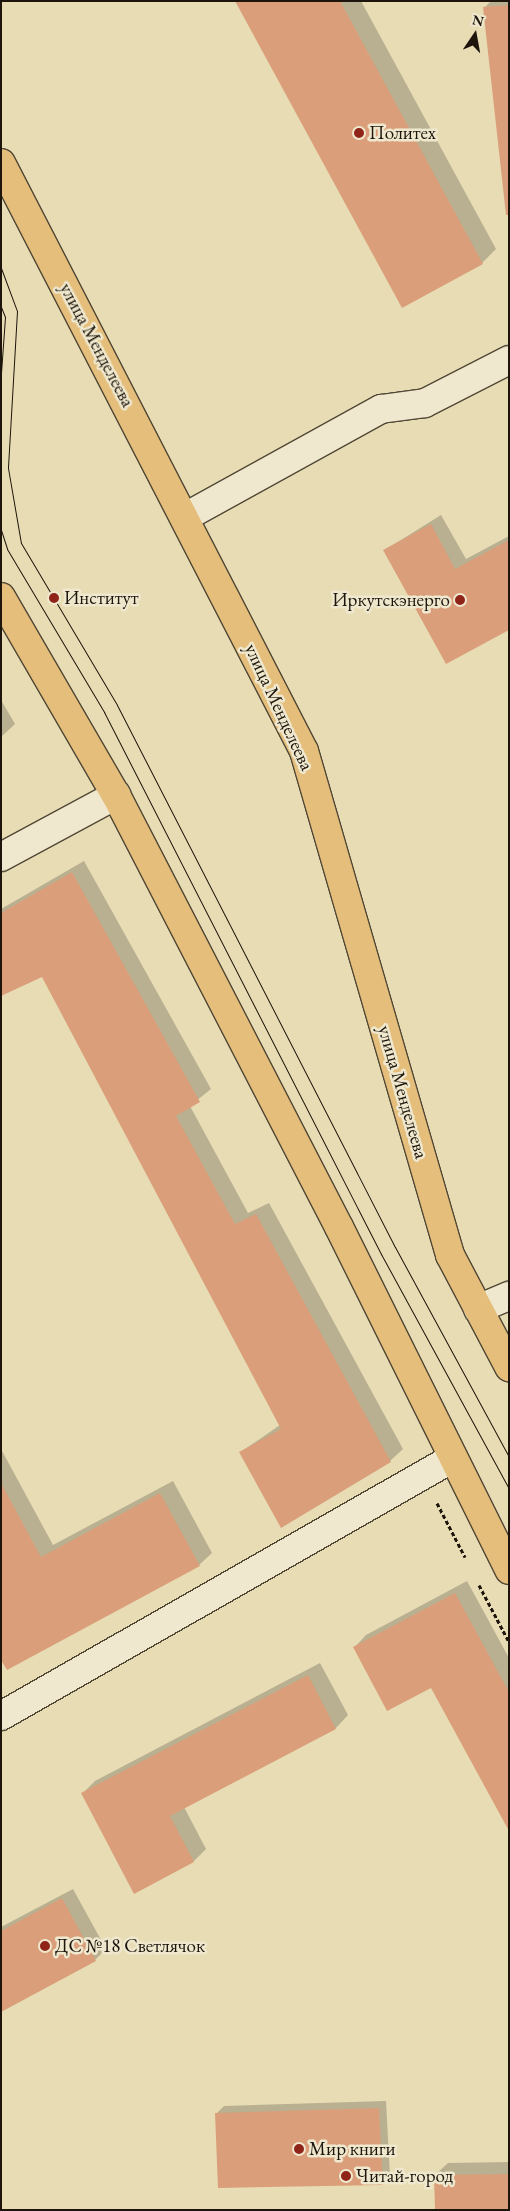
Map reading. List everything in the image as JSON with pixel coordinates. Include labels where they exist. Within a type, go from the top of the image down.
[{"type":"main road","name":"улица Менделеева","points":[[1,163],[187,516],[304,751],[450,1255],[509,1367]]},
{"type":"main road","points":[[1,597],[116,795],[509,1570]]},
{"type":"street","points":[[187,516],[381,408],[424,403],[509,360]]},
{"type":"street","points":[[1,856],[116,795]]},
{"type":"street","points":[[478,1309],[509,1296]]},
{"type":"street","points":[[1,1716],[453,1458]]},
{"type":"building","name":"Политех","points":[[235,1],[340,1],[483,264],[402,308]]},
{"type":"building","points":[[509,5],[509,215],[506,215],[483,7]]},
{"type":"building","name":"Иркутскэнерго","points":[[431,524],[455,569],[509,540],[509,630],[446,664],[383,550]]},
{"type":"building","points":[[72,872],[200,1102],[176,1116],[235,1224],[256,1214],[391,1462],[281,1528],[239,1452],[281,1429],[42,977],[1,996],[1,913]]},
{"type":"building","points":[[1,1483],[41,1557],[160,1493],[200,1566],[7,1670],[1,1660]]},
{"type":"building","points":[[455,1593],[509,1692],[509,1831],[431,1688],[387,1711],[353,1647]]},
{"type":"building","points":[[308,1675],[336,1729],[170,1816],[194,1862],[134,1894],[81,1793]]},
{"type":"building","name":"ДС №18 Светлячок","points":[[62,1898],[96,1961],[1,2012],[1,1931]]},
{"type":"building","name":"Мир книги","points":[[379,2108],[383,2185],[218,2188],[215,2113]]},
{"type":"building","points":[[509,2174],[509,2210],[435,2210],[434,2175]]},
{"type":"tram line","points":[[1,268],[17,311],[8,468],[21,543],[117,705],[395,1247],[509,1457]]},
{"type":"tram line","points":[[1,307],[5,317],[1,373]]},
{"type":"tram line","points":[[1,530],[7,549],[104,712],[381,1254],[509,1489]]},
{"type":"place","name":"Политех","points":[[359,133]]},
{"type":"place","name":"Институт","points":[[54,598]]},
{"type":"place","name":"Иркутскэнерго","points":[[460,600]]},
{"type":"place","name":"ДС №18 Светлячок","points":[[45,1946]]},
{"type":"place","name":"Мир книги","points":[[299,2149]]},
{"type":"place","name":"Читай-город","points":[[346,2176]]}]
